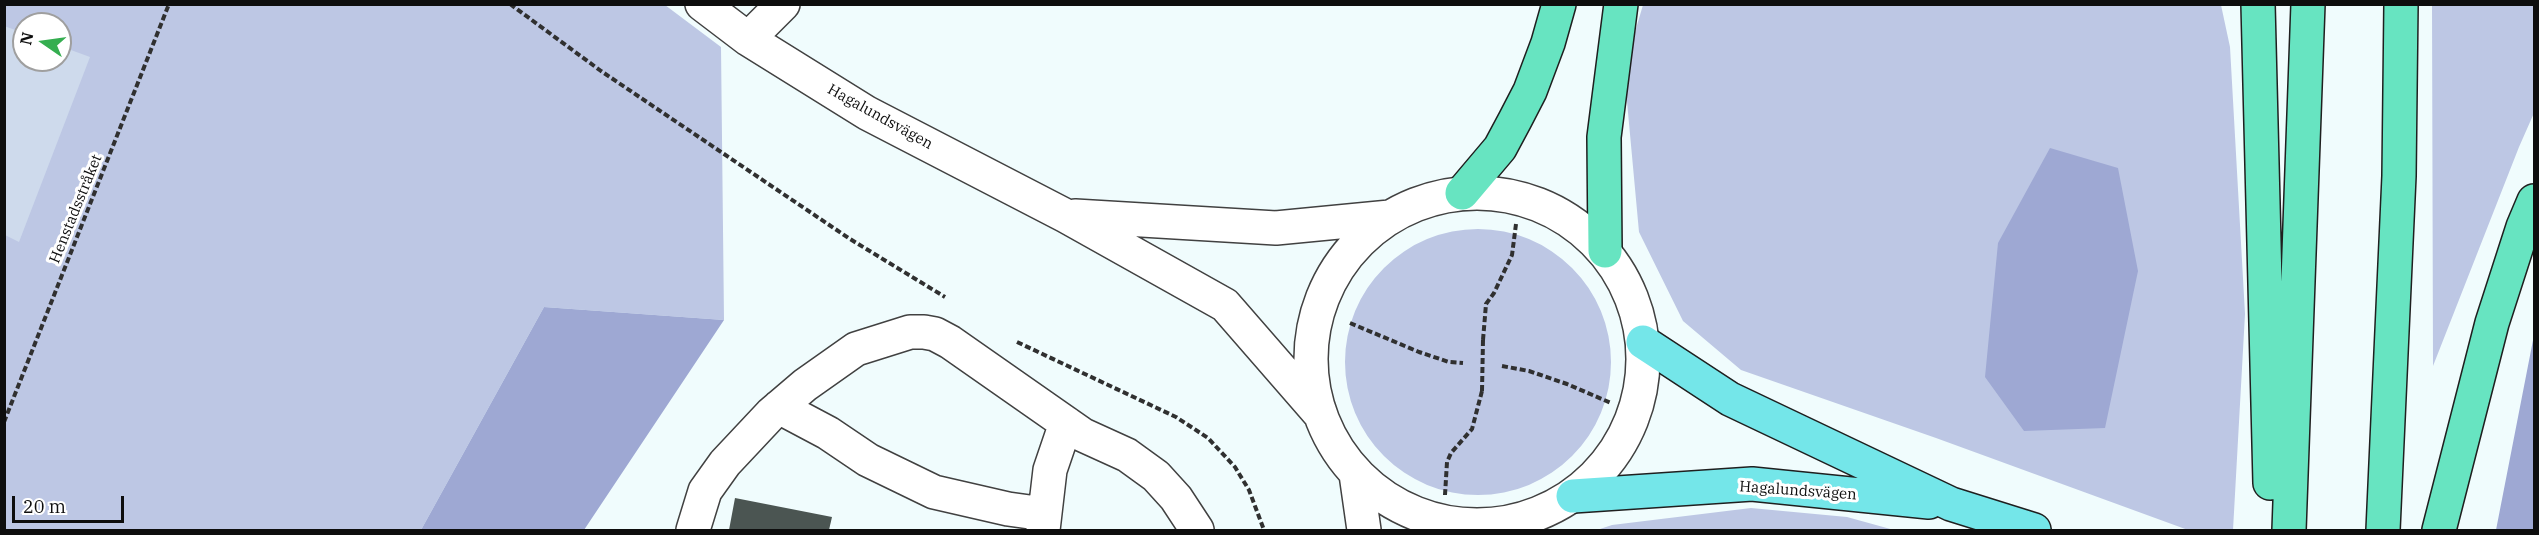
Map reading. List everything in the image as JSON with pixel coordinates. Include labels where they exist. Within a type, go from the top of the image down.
[{"type":"highway","points":[[1462,193],[1500,148],[1515,120],[1544,52],[1559,4]]},
{"type":"highway","points":[[1605,251],[1604,137],[1621,4]]},
{"type":"highway","points":[[2258,4],[2271,531]]},
{"type":"highway","points":[[2289,531],[2308,4]]},
{"type":"highway","points":[[2383,531],[2399,176],[2401,4]]},
{"type":"highway","points":[[2439,531],[2492,324],[2523,227],[2535,201]]},
{"type":"main road","name":"Hagalundsvägen","points":[[1643,342],[1730,399],[1952,504],[2034,531]]},
{"type":"main road","name":"Hagalundsvägen","points":[[1573,496],[1752,484],[1952,504]]},
{"type":"street","name":"Hagalundsvägen","points":[[702,4],[748,39],[867,113],[1066,216],[1225,305],[1319,413]]},
{"type":"street","points":[[748,39],[783,4]]},
{"type":"street","points":[[1462,193],[1515,196],[1564,216],[1605,251],[1631,294],[1643,342],[1642,386],[1629,429],[1606,466],[1573,496],[1519,525],[1481,526],[1434,521],[1392,503],[1356,474],[1334,446],[1319,413],[1310,358],[1320,303],[1348,254],[1390,217],[1425,201],[1462,193]]},
{"type":"street","name":"Hagalundsvägen","points":[[1066,216],[1276,228],[1390,217]]},
{"type":"street","points":[[693,531],[705,491],[731,456],[779,407],[856,349],[910,332],[924,332],[935,334],[950,342],[1083,435],[1127,455],[1156,476],[1176,498],[1197,531]]},
{"type":"street","points":[[779,407],[828,433],[868,460],[934,492],[1008,509],[1044,522],[1050,470],[1066,423]]},
{"type":"street","points":[[1356,474],[1364,531]]},
{"type":"path","name":"Henstadsstråket","points":[[4,422],[170,4]]},
{"type":"path","points":[[510,4],[601,71],[830,225],[949,300]]},
{"type":"path","points":[[1445,495],[1447,462],[1451,453],[1472,429],[1482,391],[1486,304],[1494,293],[1512,255],[1516,224]]},
{"type":"path","points":[[1350,323],[1419,352],[1449,362],[1463,363]]},
{"type":"path","points":[[1009,337],[1176,417],[1208,438],[1235,467],[1249,490],[1264,531]]},
{"type":"path","points":[[1502,366],[1529,371],[1611,403]]},
{"type":"shaded area","points":[[4,5],[665,5],[721,47],[724,320],[544,307],[421,530],[5,530]]},
{"type":"shaded area","points":[[1643,5],[2221,5],[2230,47],[2245,314],[2233,530],[2188,530],[1741,370],[1683,321],[1639,232],[1624,69]]},
{"type":"shaded area","points":[[2432,5],[2534,5],[2534,113],[2433,366]]},
{"type":"shaded area","points":[[4,26],[12,29],[12,72],[72,72],[72,50],[90,57],[19,242],[5,235]]},
{"type":"shaded area","points":[[2050,148],[2118,168],[2138,271],[2105,428],[2024,431],[1985,377],[1998,243]]},
{"type":"shaded area","points":[[1465,229],[1491,229],[1517,234],[1541,244],[1563,259],[1581,277],[1596,299],[1606,323],[1611,362],[1606,401],[1596,425],[1581,447],[1563,465],[1541,480],[1517,490],[1491,495],[1465,495],[1439,490],[1415,480],[1393,465],[1375,447],[1360,425],[1350,401],[1345,375],[1345,349],[1350,323],[1360,299],[1375,277],[1393,259],[1415,244],[1439,234]]},
{"type":"shaded area","points":[[544,307],[724,320],[584,530],[421,530]]},
{"type":"shaded area","points":[[2534,335],[2534,530],[2496,530]]},
{"type":"shaded area","points":[[1751,508],[1847,517],[1894,530],[1597,530],[1612,525]]},
{"type":"building","points":[[735,498],[832,517],[829,530],[729,530]]}]
